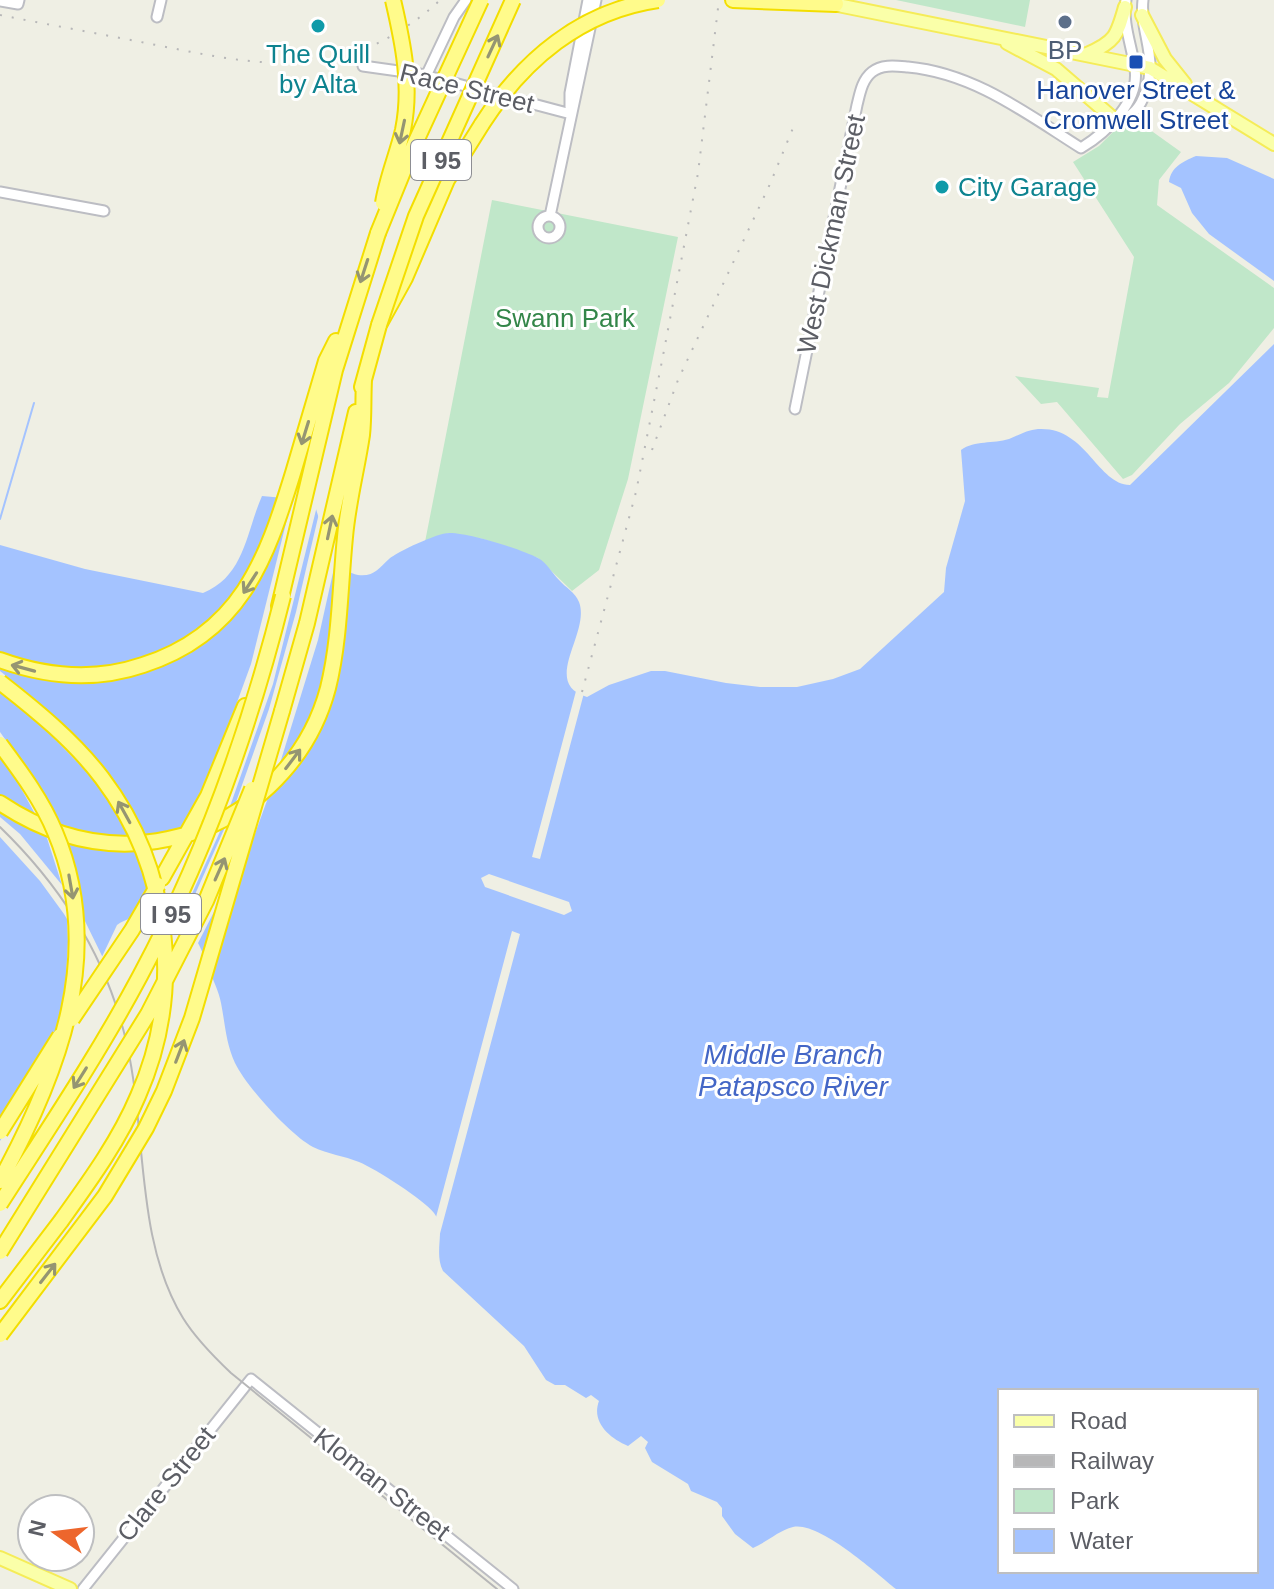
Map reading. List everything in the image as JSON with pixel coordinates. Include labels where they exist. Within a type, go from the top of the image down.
[{"type":"highway","points":[[378,233],[387,179],[402,133],[406,105],[404,49],[393,0]]},
{"type":"highway","name":"I 95","points":[[0,1204],[98,1049],[141,973],[216,814],[263,678],[352,308],[411,152],[481,0]]},
{"type":"highway","name":"I 95","points":[[0,1252],[117,1068],[180,953],[230,846],[282,711],[319,577],[379,325],[416,216],[513,0]]},
{"type":"highway","points":[[379,325],[405,278],[452,172],[492,107],[514,79],[544,50],[578,27],[620,8],[658,0]]},
{"type":"highway","points":[[733,0],[836,4]]},
{"type":"highway","points":[[0,660],[29,670],[59,675],[119,672],[151,663],[181,649],[226,614],[245,590],[266,554],[326,361],[352,308]]},
{"type":"highway","points":[[0,803],[34,823],[70,837],[137,844],[181,836],[220,821],[253,801],[284,771],[314,727],[330,678],[347,519],[362,434],[364,380]]},
{"type":"highway","points":[[0,1132],[53,1044],[132,930],[195,821],[231,744],[283,596]]},
{"type":"highway","points":[[0,682],[45,719],[91,764],[127,816],[145,855],[157,892],[166,978],[157,1039],[132,1109],[84,1188],[0,1301]]},
{"type":"highway","points":[[0,1335],[105,1196],[146,1128],[164,1091],[192,1018],[282,711]]},
{"type":"highway","points":[[0,744],[40,803],[62,850],[72,889],[78,949],[71,1008],[59,1051],[36,1109],[0,1181]]},
{"type":"main road","points":[[813,0],[1150,68],[1272,143]]},
{"type":"main road","points":[[1087,54],[1106,46],[1115,37],[1126,4]]},
{"type":"main road","points":[[1142,15],[1165,59],[1192,93]]},
{"type":"main road","points":[[982,33],[1046,62],[1114,119]]},
{"type":"main road","points":[[0,1558],[70,1589]]},
{"type":"street","points":[[157,17],[161,0]]},
{"type":"street","points":[[426,76],[454,17],[466,0]]},
{"type":"street","points":[[571,114],[570,93],[588,0]]},
{"type":"street","points":[[550,216],[596,0]]},
{"type":"street","points":[[1114,119],[1128,118],[1140,106],[1150,68],[1142,15],[1143,0]]},
{"type":"street","points":[[0,1],[18,2]]},
{"type":"street","points":[[1114,119],[1136,82],[1126,4]]},
{"type":"street","name":"Race Street","points":[[363,66],[397,69],[571,114]]},
{"type":"street","name":"West Dickman Street","points":[[795,409],[861,89],[872,72],[894,66],[930,70],[971,83],[995,94],[1081,148],[1098,138],[1114,119]]},
{"type":"street","points":[[0,192],[104,211]]},
{"type":"street","name":"Clare Street","points":[[83,1589],[251,1379]]},
{"type":"street","name":"Kloman Street","points":[[251,1379],[513,1589]]},
{"type":"green space","points":[[896,0],[1030,0],[1025,27]]},
{"type":"green space","points":[[1139,122],[1181,152],[1159,180],[1157,205],[1274,288],[1274,328],[1229,383],[1180,424],[1132,475],[1123,479],[1057,402],[1041,404],[1015,376],[1099,388],[1097,397],[1108,398],[1134,257],[1073,162],[1099,146],[1113,132]]},
{"type":"green space","name":"Swann Park","points":[[492,200],[678,237],[628,479],[599,570],[572,591],[538,558],[483,539],[449,533],[425,542]]},
{"type":"water","points":[[1196,156],[1227,158],[1274,179],[1274,281],[1209,234],[1192,213],[1181,188],[1169,182],[1175,169]]},
{"type":"water","name":"Middle Branch Patapsco River","points":[[1274,344],[1274,1589],[896,1589],[847,1550],[804,1527],[788,1529],[753,1548],[735,1534],[722,1516],[722,1508],[717,1502],[691,1491],[688,1484],[652,1462],[645,1448],[648,1442],[641,1436],[628,1446],[608,1434],[597,1416],[599,1401],[591,1395],[586,1398],[565,1385],[555,1385],[546,1380],[524,1346],[443,1271],[439,1256],[438,1220],[429,1207],[367,1166],[303,1141],[270,1109],[235,1063],[219,995],[197,941],[186,928],[170,919],[142,916],[117,925],[66,1033],[0,1141],[0,545],[85,569],[203,593],[228,576],[236,564],[262,496],[295,499],[316,509],[332,561],[355,574],[372,573],[400,552],[450,533],[495,542],[541,560],[579,602],[581,614],[567,669],[568,681],[574,690],[587,697],[609,685],[651,671],[760,687],[797,687],[860,669],[944,592],[946,568],[965,501],[961,450],[1038,429],[1054,431],[1080,445],[1108,475],[1130,485]]},
{"type":"pier","points":[[293,495],[317,506],[273,684],[228,812],[236,802],[269,709],[320,509],[336,559],[318,640],[277,773],[303,739],[325,686],[338,560],[347,566],[338,669],[316,735],[291,771],[269,795],[231,900],[209,980],[203,964],[220,900],[196,947],[180,928],[226,825],[222,827],[177,927],[151,919],[154,914],[152,905],[142,921],[129,924],[149,890],[135,850],[93,848],[66,842],[82,915],[104,960],[70,1035],[33,1093],[43,1066],[0,1139],[0,1119],[56,1031],[65,995],[68,942],[64,914],[40,881],[0,837],[0,817],[20,834],[62,885],[46,835],[0,810],[0,798],[39,821],[0,758],[0,732],[34,780],[61,830],[92,838],[130,840],[110,803],[88,773],[42,726],[0,691],[0,671],[42,705],[98,760],[124,796],[147,839],[180,833],[216,760],[251,664]]},
{"type":"pier","points":[[576,691],[584,693],[540,859],[532,857]]},
{"type":"pier","points":[[489,874],[569,902],[572,911],[564,915],[485,887],[481,878]]},
{"type":"pier","points":[[512,931],[520,934],[434,1256],[435,1221]]},
{"type":"waterway","points":[[0,519],[34,403]]},
{"type":"tram line","points":[[0,827],[63,900],[108,983],[119,1013],[133,1079],[149,1221],[168,1287],[183,1318],[205,1347],[231,1373],[497,1589]]},
{"type":"railway","points":[[0,15],[247,61],[310,62],[340,57],[371,46],[401,30],[440,0]]},
{"type":"railway","points":[[582,692],[636,492],[661,366],[698,173],[719,0]]},
{"type":"railway","points":[[652,450],[678,380],[793,128]]},
{"type":"place","name":"BP","points":[[1065,22]]},
{"type":"place","name":"The Quill by Alta","points":[[318,26]]},
{"type":"place","name":"Hanover Street & Cromwell Street","points":[[1136,62]]},
{"type":"place","name":"City Garage","points":[[942,187]]}]
